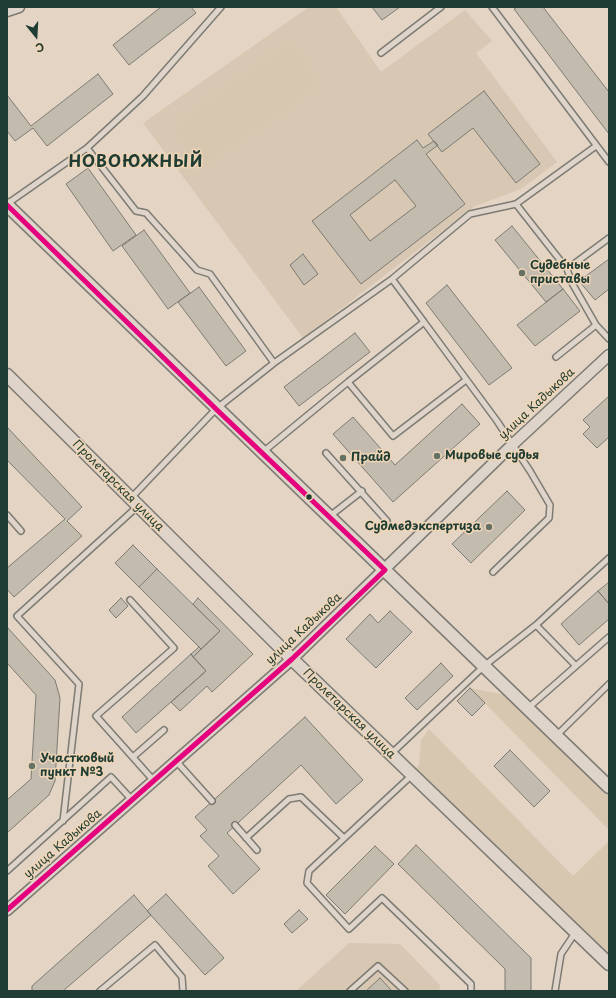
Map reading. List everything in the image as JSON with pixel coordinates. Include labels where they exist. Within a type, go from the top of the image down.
[{"type":"street","points":[[7,10],[19,7]]},
{"type":"street","points":[[7,204],[216,409],[330,516],[609,787]]},
{"type":"street","name":"улица Кадыкова","points":[[7,910],[292,659],[386,570],[512,444],[609,355]]},
{"type":"street","name":"Пролетарская улица","points":[[7,375],[292,659],[609,964]]},
{"type":"lane","points":[[7,204],[87,148],[144,96],[221,7]]},
{"type":"lane","points":[[381,52],[441,7]]},
{"type":"lane","points":[[492,7],[609,162]]},
{"type":"lane","points":[[62,821],[79,684],[17,616],[134,502],[216,409],[274,363],[392,279],[470,214],[516,204],[596,146]]},
{"type":"lane","points":[[87,148],[136,211],[146,213],[197,270],[210,274],[274,363]]},
{"type":"lane","points":[[516,204],[567,269],[572,283],[596,325],[609,339]]},
{"type":"lane","points":[[567,269],[609,238]]},
{"type":"lane","points":[[392,279],[497,421],[550,505],[549,518],[493,572]]},
{"type":"lane","points":[[263,452],[424,322]]},
{"type":"lane","points":[[556,357],[596,325]]},
{"type":"lane","points":[[348,382],[393,436],[466,380]]},
{"type":"lane","points":[[326,453],[362,491],[388,522]]},
{"type":"lane","points":[[330,516],[362,491]]},
{"type":"lane","points":[[7,515],[21,531]]},
{"type":"lane","points":[[391,754],[484,666],[536,625],[609,558]]},
{"type":"lane","points":[[130,600],[174,648],[96,716],[154,781]]},
{"type":"lane","points":[[536,625],[576,666]]},
{"type":"lane","points":[[528,708],[609,637]]},
{"type":"lane","points":[[556,736],[609,684]]},
{"type":"lane","points":[[132,757],[164,730]]},
{"type":"lane","points":[[176,761],[212,801]]},
{"type":"lane","points":[[412,775],[309,871],[307,882],[349,929],[382,898],[471,984],[471,991]]},
{"type":"lane","points":[[7,870],[111,777],[132,800]]},
{"type":"lane","points":[[246,838],[289,799],[301,797],[344,838]]},
{"type":"lane","points":[[235,825],[257,850]]},
{"type":"lane","points":[[555,991],[561,954],[575,932]]},
{"type":"lane","points":[[100,991],[155,945],[182,977],[183,991]]},
{"type":"lane","points":[[350,991],[378,966],[405,991]]},
{"type":"shaded area","points":[[309,7],[336,7],[381,72],[465,10],[492,41],[476,53],[557,162],[521,189],[475,206],[303,338],[143,123]]},
{"type":"shaded area","points":[[287,45],[297,49],[316,76],[318,81],[314,91],[210,164],[200,165],[196,162],[176,135],[175,129],[179,120],[282,46]]},
{"type":"shaded area","points":[[470,688],[516,697],[609,788],[609,830]]},
{"type":"shaded area","points":[[429,729],[573,876],[609,841],[609,964],[412,775],[419,764],[421,740]]},
{"type":"shaded area","points":[[349,943],[400,944],[440,985],[439,991],[296,991]]},
{"type":"building","points":[[161,7],[191,7],[196,13],[129,65],[113,45]]},
{"type":"building","points":[[372,7],[400,7],[382,20]]},
{"type":"building","points":[[517,7],[543,7],[609,92],[609,134],[514,9]]},
{"type":"building","points":[[98,74],[113,94],[47,146],[33,128],[15,141],[7,131],[7,95],[31,126]]},
{"type":"building","points":[[484,91],[540,164],[516,183],[473,128],[442,152],[428,134]]},
{"type":"building","points":[[417,140],[423,148],[434,141],[438,145],[426,154],[465,204],[361,284],[312,221]],"holes":[[[395,180],[416,206],[370,241],[350,215]]]},
{"type":"building","points":[[88,168],[136,235],[113,251],[66,184]]},
{"type":"building","points":[[512,226],[563,289],[546,302],[495,240]]},
{"type":"building","points":[[144,230],[190,293],[168,309],[122,246]]},
{"type":"building","points":[[303,254],[318,274],[304,285],[290,265]]},
{"type":"building","points":[[609,259],[609,289],[595,300],[579,281]]},
{"type":"building","points":[[447,285],[512,368],[489,385],[426,303]]},
{"type":"building","points":[[199,287],[246,351],[226,366],[178,302]]},
{"type":"building","points":[[563,289],[580,311],[535,346],[517,325]]},
{"type":"building","points":[[355,333],[370,352],[299,406],[284,387]]},
{"type":"building","points":[[609,396],[609,437],[597,448],[583,434],[590,427],[583,420]]},
{"type":"building","points":[[462,404],[480,424],[393,502],[333,434],[353,417],[395,465]]},
{"type":"building","points":[[7,427],[82,507],[67,521],[82,536],[14,597],[7,589],[7,568],[65,519],[7,460]]},
{"type":"building","name":"Судмедэкспертиза","points":[[507,491],[525,510],[471,563],[452,544]]},
{"type":"building","points":[[133,545],[157,569],[139,587],[115,563]]},
{"type":"building","points":[[157,569],[220,631],[201,649],[139,587]]},
{"type":"building","points":[[609,582],[609,604],[598,591]]},
{"type":"building","points":[[598,591],[609,604],[609,619],[579,645],[561,624]]},
{"type":"building","points":[[121,598],[128,606],[116,618],[109,610]]},
{"type":"building","points":[[198,598],[253,654],[212,692],[207,686],[180,711],[171,702],[206,671],[193,657],[220,631],[193,604]]},
{"type":"building","points":[[390,611],[412,632],[376,668],[346,639],[370,614],[378,623]]},
{"type":"building","points":[[7,627],[55,680],[60,698],[55,781],[49,795],[7,833],[7,800],[31,779],[36,695],[7,663]]},
{"type":"building","points":[[199,647],[201,649],[193,657],[191,654]]},
{"type":"building","points":[[191,654],[206,671],[136,733],[122,717]]},
{"type":"building","points":[[441,663],[453,676],[417,710],[405,698]]},
{"type":"building","points":[[470,688],[485,703],[472,716],[457,701]]},
{"type":"building","points":[[305,717],[363,780],[336,804],[301,765],[227,833],[260,869],[233,894],[208,866],[219,856],[200,836],[207,830],[195,817]]},
{"type":"building","points":[[510,750],[550,791],[534,807],[494,766]]},
{"type":"building","points":[[416,845],[531,958],[531,991],[505,991],[505,969],[398,864]]},
{"type":"building","points":[[375,846],[394,864],[345,914],[326,895]]},
{"type":"building","points":[[166,894],[224,958],[205,975],[147,911]]},
{"type":"building","points":[[134,895],[151,915],[63,991],[32,991],[32,986]]},
{"type":"building","points":[[299,910],[308,919],[292,933],[284,924]]},
{"type":"building","points":[[380,978],[392,991],[366,991]]},
{"type":"transit line","points":[[7,205],[216,409],[385,570],[292,659],[7,910]]},
{"type":"place","name":"Судебные приставы","points":[[522,273]]},
{"type":"place","name":"Мировые судья","points":[[437,456]]},
{"type":"place","name":"Прайд","points":[[343,458]]},
{"type":"place","name":"Судмедэкспертиза","points":[[489,527]]},
{"type":"place","name":"Участковый пункт №3","points":[[32,766]]},
{"type":"district","name":"НОВОЮЖНЫЙ","points":[[136,163]]}]
